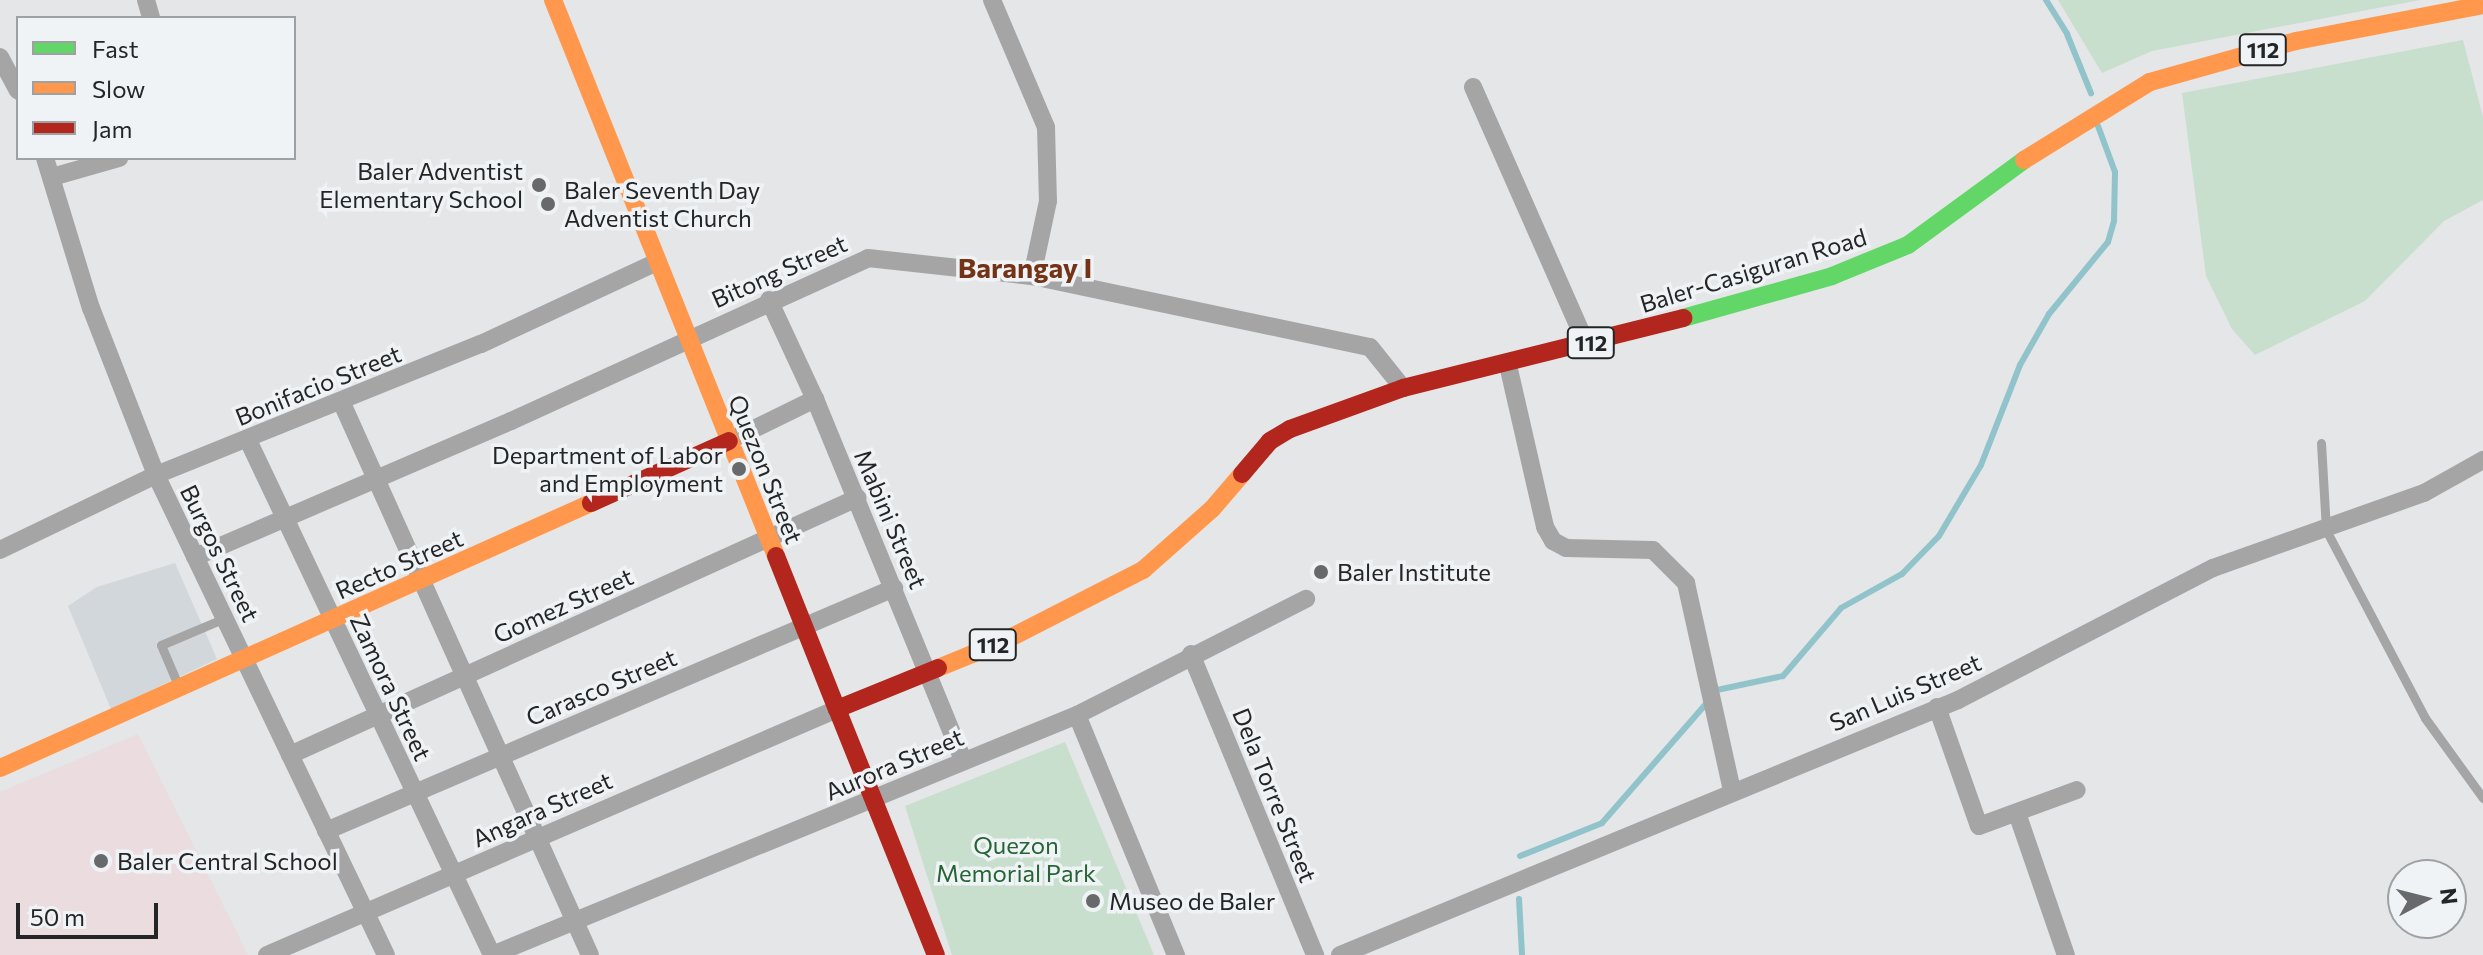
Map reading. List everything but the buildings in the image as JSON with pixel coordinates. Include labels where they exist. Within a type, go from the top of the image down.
[{"type":"main road","name":"Quezon Street","points":[[553,0],[655,263],[936,955]]},
{"type":"main road","name":"Baler-Casiguran Road","points":[[837,709],[1004,641],[1143,570],[1212,509],[1270,441],[1345,407],[1403,388],[1587,345],[1832,276],[1908,245],[2058,136],[2150,82],[2296,41],[2481,11]]},
{"type":"main road","name":"Recto Street","points":[[0,768],[243,656],[422,581],[729,441]]},
{"type":"street","points":[[992,0],[1046,127],[1048,201],[1032,276]]},
{"type":"street","points":[[0,57],[16,87]]},
{"type":"street","points":[[1473,87],[1587,345]]},
{"type":"street","name":"Burgos Street","points":[[46,160],[91,308],[156,475],[386,955]]},
{"type":"street","points":[[52,177],[112,160]]},
{"type":"street","name":"Bitong Street","points":[[195,557],[868,258],[1032,276],[1370,347],[1403,388]]},
{"type":"street","name":"Bonifacio Street","points":[[0,550],[156,475],[481,344],[655,263]]},
{"type":"street","name":"Mabini Street","points":[[769,300],[857,498],[963,760]]},
{"type":"street","points":[[1508,365],[1545,527],[1553,541],[1566,548],[1653,550],[1686,583],[1732,791]]},
{"type":"street","name":"Recto Street","points":[[729,441],[815,399]]},
{"type":"street","points":[[341,401],[590,955]]},
{"type":"street","name":"Zamora Street","points":[[248,440],[492,955]]},
{"type":"street","name":"San Luis Street","points":[[1340,955],[1937,707],[2213,568],[2424,493],[2483,460]]},
{"type":"street","name":"Gomez Street","points":[[290,755],[857,498]]},
{"type":"street","name":"Carasco Street","points":[[326,831],[894,588]]},
{"type":"street","name":"Aurora Street","points":[[492,955],[874,801],[963,760],[1077,715],[1191,654],[1306,599]]},
{"type":"street","name":"Dela Torre Street","points":[[1191,654],[1315,955]]},
{"type":"street","points":[[1937,707],[1979,826],[2077,790]]},
{"type":"street","name":"Angara Street","points":[[267,955],[837,709]]},
{"type":"street","points":[[1077,715],[1176,955]]},
{"type":"street","points":[[2017,813],[2066,955]]},
{"type":"lane","points":[[2321,443],[2326,530],[2425,718],[2483,798]]},
{"type":"lane","points":[[179,687],[161,645],[225,618]]},
{"type":"shaded area","points":[[175,563],[217,659],[111,709],[68,606],[97,587]]},
{"type":"shaded area","name":"Baler Central School","points":[[138,734],[248,955],[0,955],[0,792]]},
{"type":"green space","points":[[2058,0],[2420,0],[2152,51],[2102,73]]},
{"type":"green space","points":[[2463,40],[2483,117],[2483,200],[2444,221],[2365,301],[2255,355],[2232,329],[2206,276],[2182,93]]},
{"type":"green space","name":"Quezon Memorial Park","points":[[1065,742],[1154,955],[952,955],[905,806]]},
{"type":"waterway","points":[[2046,0],[2067,34],[2091,93]]},
{"type":"waterway","points":[[1717,690],[1783,676],[1841,608],[1902,574],[1939,536],[1981,465],[2020,365],[2049,314],[2108,242],[2114,221],[2115,172],[2098,126]]},
{"type":"waterway","points":[[1520,856],[1602,823],[1705,705]]},
{"type":"waterway","points":[[1519,899],[1522,955]]},
{"type":"traffic: fast","points":[[1683,318],[1832,276],[1908,245],[2024,160]]},
{"type":"traffic: slow","points":[[553,0],[776,556]]},
{"type":"traffic: slow","points":[[2024,160],[2150,82],[2296,41],[2483,5]]},
{"type":"traffic: slow","points":[[938,668],[1004,641],[1143,570],[1212,509],[1242,474]]},
{"type":"traffic: slow","points":[[0,768],[591,503]]},
{"type":"traffic: jam","points":[[1242,474],[1270,441],[1290,429],[1403,388],[1683,318]]},
{"type":"traffic: jam","points":[[591,503],[729,441]]},
{"type":"traffic: jam","points":[[776,556],[837,709],[938,668]]},
{"type":"traffic: jam","points":[[837,709],[936,955]]},
{"type":"place","name":"Baler Adventist Elementary School","points":[[539,185]]},
{"type":"place","name":"Baler Seventh Day Adventist Church","points":[[548,204]]},
{"type":"place","name":"Department of Labor and Employment","points":[[739,469]]},
{"type":"place","name":"Baler Institute","points":[[1321,572]]},
{"type":"place","name":"Baler Central School","points":[[101,861]]},
{"type":"place","name":"Museo de Baler","points":[[1093,901]]},
{"type":"district","name":"Barangay I","points":[[1025,267]]}]
